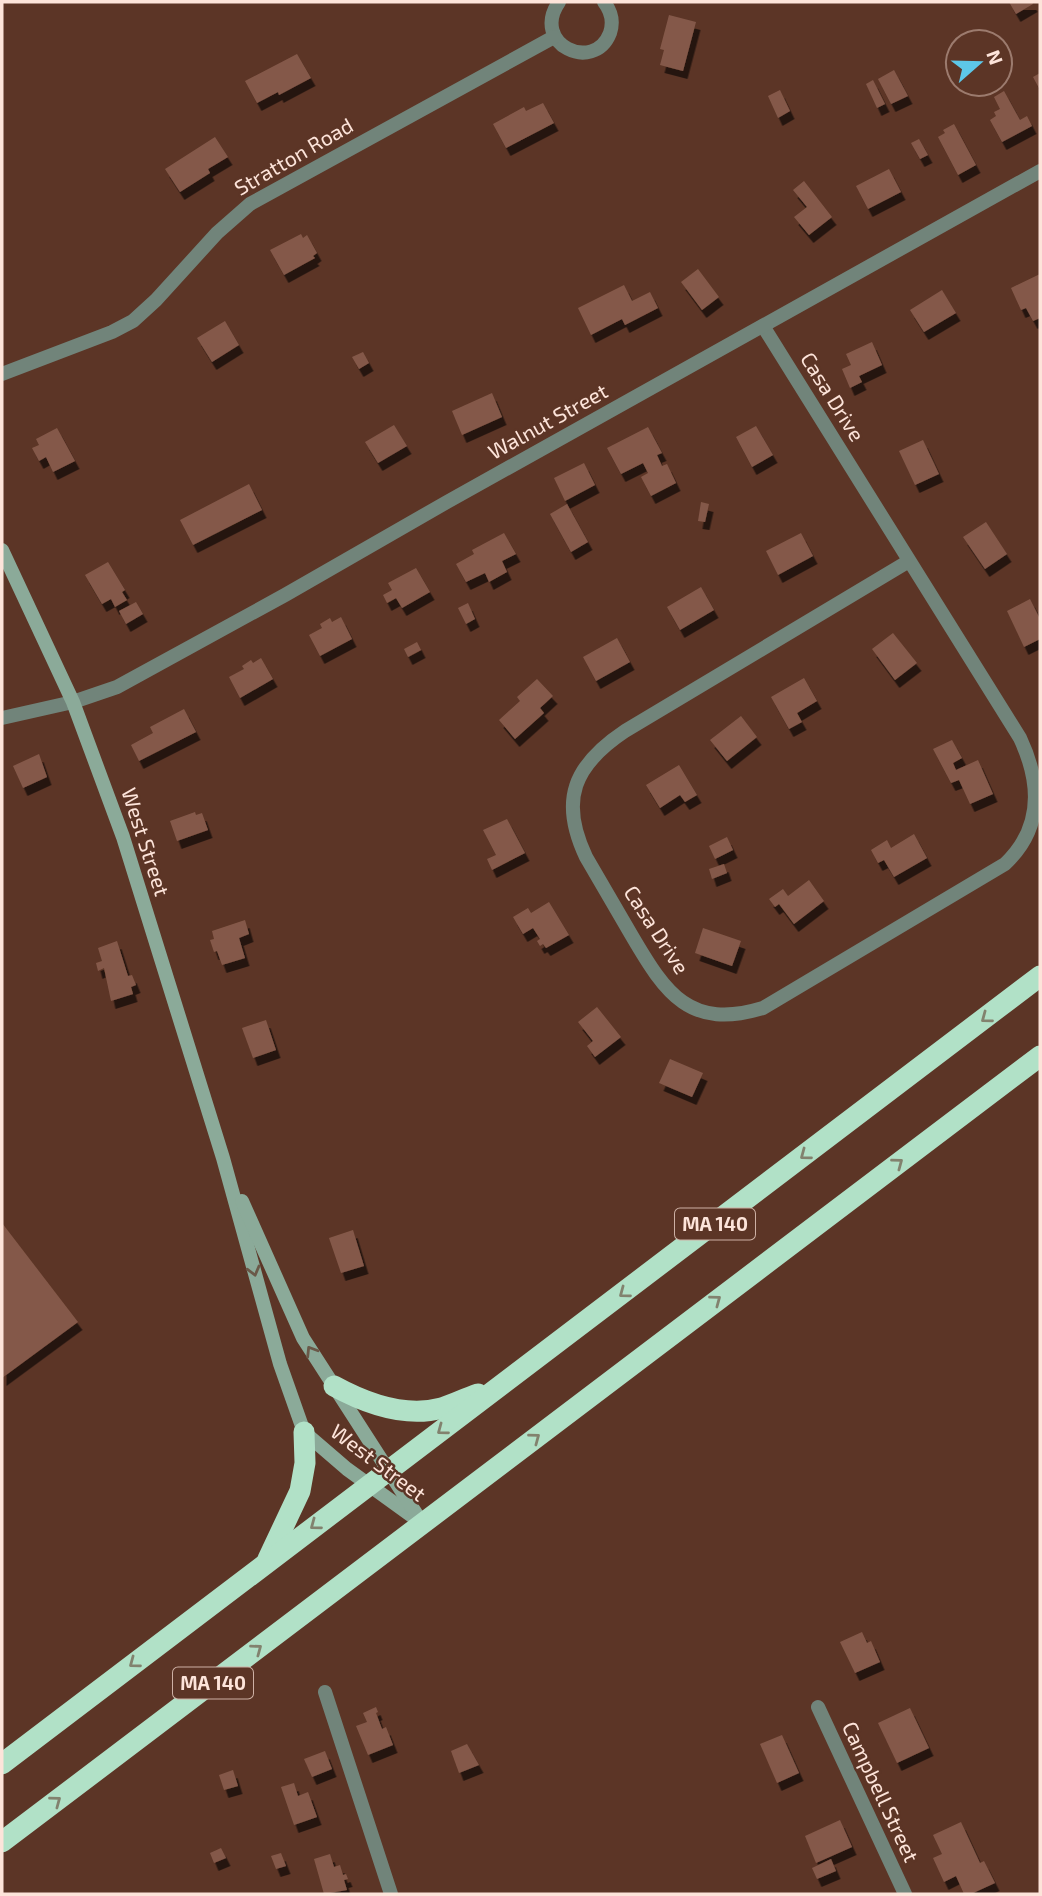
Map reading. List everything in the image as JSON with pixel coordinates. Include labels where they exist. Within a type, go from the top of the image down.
[{"type":"highway","name":"MA 140","points":[[2,1764],[1040,976]]},
{"type":"highway","name":"MA 140","points":[[2,1842],[1040,1056]]},
{"type":"highway","points":[[334,1387],[380,1407],[406,1410],[439,1409],[503,1384]]},
{"type":"highway","points":[[267,1562],[300,1491],[305,1462],[304,1432]]},
{"type":"street","points":[[559,2],[551,18],[554,37],[570,51],[580,53],[600,47],[607,39],[612,18],[604,2]]},
{"type":"street","name":"Stratton Road","points":[[2,374],[112,332],[133,321],[156,300],[216,233],[250,204],[554,37]]},
{"type":"street","name":"Walnut Street","points":[[2,718],[73,702],[129,680],[1040,171]]},
{"type":"street","name":"Casa Drive","points":[[763,326],[909,561],[1028,755],[1034,769],[1039,805],[1030,839],[1019,853],[1005,864],[779,1000],[763,1008],[732,1016],[698,1010],[683,1003],[671,993],[650,966],[577,838],[571,804],[579,775],[597,753],[625,731],[909,561]]},
{"type":"street","name":"West Street","points":[[2,550],[73,702],[123,837],[223,1158],[279,1364],[304,1432],[347,1469],[423,1524]]},
{"type":"street","name":"West Street","points":[[223,1158],[303,1338],[423,1524]]},
{"type":"street","points":[[325,1692],[391,1894]]},
{"type":"street","name":"Campbell Street","points":[[818,1707],[905,1894]]},
{"type":"building","points":[[1009,2],[1032,2],[1033,4],[1016,14]]},
{"type":"building","points":[[669,15],[696,22],[683,71],[660,65],[664,50],[660,49]]},
{"type":"building","points":[[297,54],[311,78],[257,103],[245,81]]},
{"type":"building","points":[[894,70],[908,96],[891,104],[878,79]]},
{"type":"building","points":[[1040,73],[1040,90],[1033,77]]},
{"type":"building","points":[[873,80],[885,104],[877,108],[866,84]]},
{"type":"building","points":[[780,90],[790,111],[778,118],[768,96]]},
{"type":"building","points":[[994,98],[1008,98],[1020,120],[1027,116],[1032,126],[1002,142],[990,120],[996,116],[994,112],[1000,109]]},
{"type":"building","points":[[543,103],[554,123],[506,148],[493,124],[524,107],[526,111]]},
{"type":"building","points":[[954,124],[976,165],[958,175],[938,137],[945,133],[943,130]]},
{"type":"building","points":[[215,137],[228,157],[208,169],[210,173],[180,192],[165,169]]},
{"type":"building","points":[[919,139],[928,155],[920,159],[911,143]]},
{"type":"building","points":[[889,169],[901,192],[868,209],[856,186]]},
{"type":"building","points":[[804,181],[832,217],[809,235],[794,217],[807,207],[793,190]]},
{"type":"building","points":[[301,234],[303,238],[307,235],[317,253],[313,256],[315,258],[284,275],[270,250]]},
{"type":"building","points":[[698,269],[719,297],[702,310],[681,282]]},
{"type":"building","points":[[1040,274],[1040,318],[1033,321],[1026,308],[1021,310],[1011,288]]},
{"type":"building","points":[[624,285],[632,301],[650,292],[658,308],[625,325],[622,319],[591,335],[578,308]]},
{"type":"building","points":[[942,290],[956,313],[924,332],[910,310]]},
{"type":"building","points":[[225,321],[239,345],[212,362],[197,338]]},
{"type":"building","points":[[872,342],[882,365],[859,376],[862,382],[850,388],[842,369],[851,365],[846,354]]},
{"type":"building","points":[[363,352],[369,363],[359,369],[352,357]]},
{"type":"building","points":[[492,393],[502,417],[462,435],[452,411]]},
{"type":"building","points":[[394,425],[407,446],[378,463],[365,442]]},
{"type":"building","points":[[756,426],[773,455],[752,467],[736,437]]},
{"type":"building","points":[[648,427],[662,453],[657,455],[662,466],[667,464],[676,483],[651,496],[641,477],[648,473],[643,463],[621,474],[607,448]]},
{"type":"building","points":[[57,428],[75,461],[53,472],[46,457],[39,461],[32,448],[39,445],[36,439]]},
{"type":"building","points":[[923,440],[939,474],[915,485],[899,451]]},
{"type":"building","points":[[584,463],[595,485],[565,501],[554,478]]},
{"type":"building","points":[[249,484],[262,510],[193,545],[180,520]]},
{"type":"building","points":[[701,502],[709,504],[705,522],[698,521]]},
{"type":"building","points":[[567,504],[588,542],[571,552],[550,514]]},
{"type":"building","points":[[986,522],[1007,554],[985,569],[963,537]]},
{"type":"building","points":[[504,533],[516,554],[502,561],[507,572],[489,582],[485,573],[466,582],[456,564],[474,554],[472,550]]},
{"type":"building","points":[[801,533],[813,556],[778,575],[766,551]]},
{"type":"building","points":[[108,562],[125,590],[122,592],[127,600],[115,607],[111,599],[102,604],[85,575]]},
{"type":"building","points":[[416,568],[430,592],[402,608],[396,598],[387,603],[383,595],[392,590],[388,583]]},
{"type":"building","points":[[701,587],[714,610],[680,630],[667,607]]},
{"type":"building","points":[[1030,599],[1040,619],[1040,639],[1024,647],[1007,611]]},
{"type":"building","points":[[136,602],[143,614],[126,624],[119,611]]},
{"type":"building","points":[[468,603],[475,619],[466,624],[458,608]]},
{"type":"building","points":[[341,617],[352,639],[320,656],[309,635],[322,628],[320,624],[330,618],[332,622]]},
{"type":"building","points":[[893,633],[917,663],[895,680],[872,649]]},
{"type":"building","points":[[617,638],[630,662],[596,681],[583,657]]},
{"type":"building","points":[[417,642],[421,650],[408,657],[404,649]]},
{"type":"building","points":[[261,658],[273,679],[240,698],[229,677],[244,669],[242,666],[251,660],[253,663]]},
{"type":"building","points":[[804,678],[817,701],[797,713],[802,722],[789,729],[771,697]]},
{"type":"building","points":[[537,679],[553,696],[540,708],[544,713],[515,739],[499,720],[520,701],[517,697]]},
{"type":"building","points":[[184,709],[196,732],[139,761],[131,745],[153,733],[150,727]]},
{"type":"building","points":[[741,716],[757,737],[727,761],[710,740]]},
{"type":"building","points":[[952,740],[962,758],[953,763],[956,770],[978,760],[993,794],[970,804],[959,780],[951,783],[933,749]]},
{"type":"building","points":[[39,754],[47,777],[23,788],[13,766]]},
{"type":"building","points":[[679,765],[697,795],[685,802],[680,795],[660,808],[646,785]]},
{"type":"building","points":[[195,812],[196,815],[202,813],[208,830],[177,841],[170,821]]},
{"type":"building","points":[[507,819],[525,853],[492,870],[487,859],[496,855],[483,830]]},
{"type":"building","points":[[914,834],[927,858],[894,877],[884,860],[878,863],[871,850],[887,840],[891,848]]},
{"type":"building","points":[[727,837],[733,850],[715,859],[709,846]]},
{"type":"building","points":[[724,864],[727,873],[712,879],[709,869]]},
{"type":"building","points":[[809,880],[824,901],[794,924],[779,904],[775,907],[769,899],[783,889],[788,896]]},
{"type":"building","points":[[549,902],[569,935],[546,948],[543,944],[540,946],[537,941],[540,939],[533,928],[523,934],[513,917],[528,908],[531,913]]},
{"type":"building","points":[[245,920],[249,934],[239,938],[245,958],[222,965],[210,940],[214,939],[212,931]]},
{"type":"building","points":[[703,928],[741,941],[732,966],[695,953]]},
{"type":"building","points":[[117,941],[128,976],[132,975],[136,985],[131,987],[133,994],[111,1001],[104,968],[98,971],[96,963],[102,961],[98,948]]},
{"type":"building","points":[[597,1007],[621,1037],[595,1057],[587,1046],[593,1041],[578,1022]]},
{"type":"building","points":[[266,1020],[276,1050],[253,1058],[242,1028]]},
{"type":"building","points":[[670,1059],[703,1073],[692,1097],[659,1083]]},
{"type":"building","points":[[2,1223],[78,1322],[2,1378]]},
{"type":"building","points":[[353,1230],[364,1266],[341,1273],[329,1238]]},
{"type":"building","points":[[862,1632],[867,1643],[871,1641],[880,1662],[855,1673],[840,1642]]},
{"type":"building","points":[[376,1707],[382,1729],[386,1727],[393,1745],[368,1755],[356,1726],[367,1722],[363,1713]]},
{"type":"building","points":[[910,1708],[929,1748],[897,1763],[878,1723]]},
{"type":"building","points":[[782,1735],[799,1773],[777,1783],[760,1744]]},
{"type":"building","points":[[467,1744],[479,1765],[459,1773],[451,1751]]},
{"type":"building","points":[[325,1751],[332,1769],[312,1777],[304,1759]]},
{"type":"building","points":[[233,1770],[238,1786],[224,1790],[219,1775]]},
{"type":"building","points":[[294,1783],[298,1796],[308,1792],[317,1817],[294,1825],[281,1787]]},
{"type":"building","points":[[840,1820],[852,1847],[816,1863],[805,1836]]},
{"type":"building","points":[[961,1822],[980,1863],[984,1861],[995,1883],[971,1894],[964,1894],[956,1876],[944,1882],[933,1858],[942,1854],[933,1835]]},
{"type":"building","points":[[221,1848],[226,1858],[214,1863],[210,1853]]},
{"type":"building","points":[[281,1853],[286,1866],[276,1869],[271,1856]]},
{"type":"building","points":[[330,1854],[334,1867],[340,1865],[343,1875],[346,1874],[348,1879],[344,1880],[347,1890],[324,1894],[314,1859]]},
{"type":"building","points":[[831,1859],[836,1871],[817,1879],[812,1868]]}]
